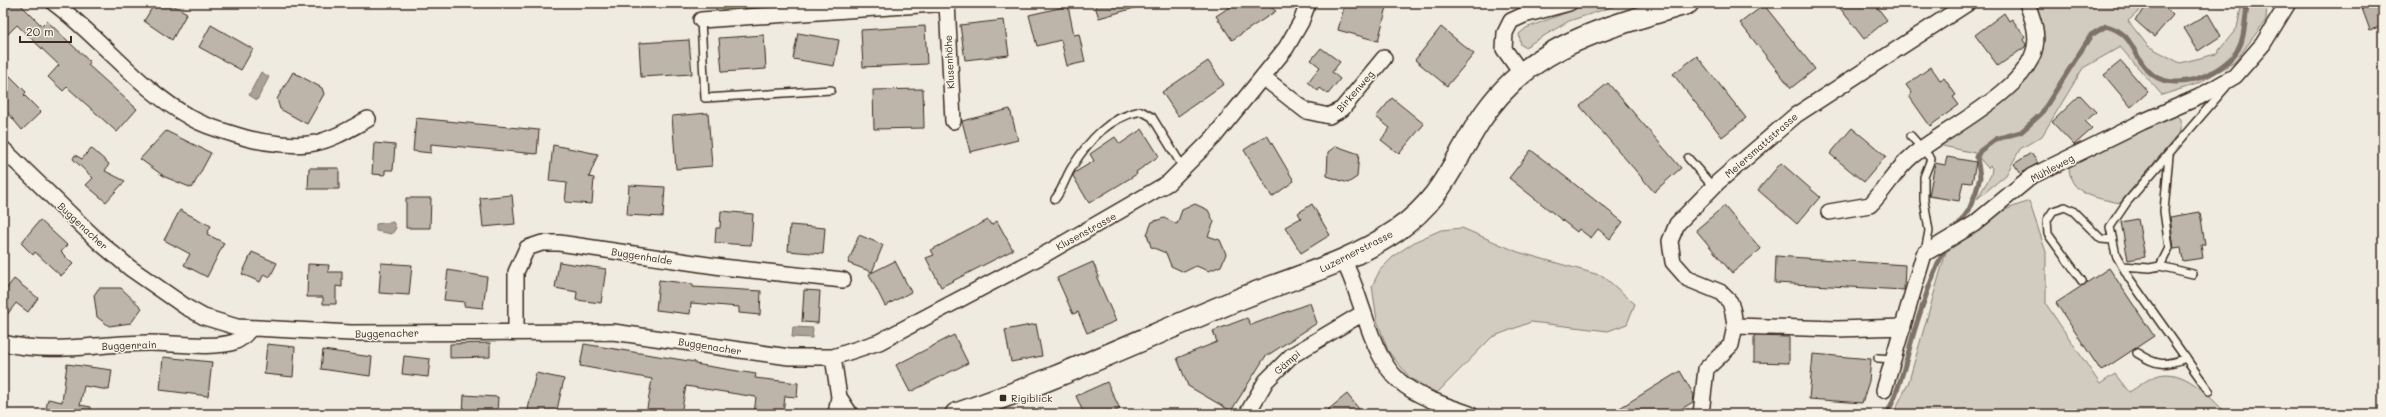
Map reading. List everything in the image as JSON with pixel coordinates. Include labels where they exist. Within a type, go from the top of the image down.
[{"type":"main road","name":"Luzernerstrasse","points":[[956,414],[1062,375],[1241,298],[1300,278],[1343,260],[1395,232],[1428,205],[1453,170],[1487,110],[1521,73],[1543,57],[1583,36],[1688,3]]},
{"type":"street","points":[[54,3],[76,19],[150,90],[192,119],[221,130],[259,141],[314,143],[335,136],[368,119]]},
{"type":"street","points":[[701,20],[948,3]]},
{"type":"street","name":"Klusenhöhe","points":[[948,3],[953,121]]},
{"type":"street","name":"Klusenstrasse","points":[[833,357],[879,342],[1041,256],[1168,183],[1184,169],[1222,127],[1286,48],[1301,22],[1308,3]]},
{"type":"street","points":[[1521,73],[1504,49],[1505,33],[1511,21],[1569,3]]},
{"type":"street","name":"Meiersmattstrasse","points":[[1701,414],[1706,369],[1731,345],[1735,326],[1730,302],[1712,287],[1688,279],[1680,271],[1671,253],[1670,241],[1677,224],[1713,187],[1775,131],[1798,113],[1968,3]]},
{"type":"street","points":[[1829,212],[1870,205],[1911,156],[1985,105],[2011,85],[2033,56],[2036,36],[2027,3]]},
{"type":"street","name":"Mühleweg","points":[[1930,251],[1964,230],[2032,176],[2142,122],[2199,97],[2235,76],[2263,44],[2288,3]]},
{"type":"street","name":"Birkenweg","points":[[1263,77],[1306,111],[1329,116],[1342,109],[1384,58]]},
{"type":"street","name":"Buggenacher","points":[[3,149],[99,242],[162,292],[204,317],[230,326],[250,329],[351,333],[516,331],[613,332],[790,358],[833,357]]},
{"type":"street","name":"Buggenhalde","points":[[516,331],[516,272],[527,248],[542,243],[559,243],[716,267],[843,280]]},
{"type":"street","points":[[1884,390],[1886,358],[1903,327],[1930,251]]},
{"type":"street","points":[[1343,260],[1352,277],[1378,355],[1400,384],[1427,399],[1470,414]]},
{"type":"street","name":"Gämpi","points":[[1247,414],[1266,381],[1291,356],[1363,313]]},
{"type":"street","points":[[1735,326],[1837,329],[1903,327]]},
{"type":"street","name":"Buggenrain","points":[[3,343],[56,349],[114,344],[208,344],[234,342],[244,336],[250,329]]},
{"type":"street","points":[[833,357],[840,397],[850,414]]},
{"type":"street","points":[[836,414],[840,397]]},
{"type":"lane","points":[[701,20],[705,98],[831,90]]},
{"type":"lane","points":[[2209,391],[2122,266],[2116,255],[2110,227],[2127,202],[2235,76]]},
{"type":"lane","points":[[1055,199],[1072,167],[1095,135],[1130,113],[1141,111],[1152,117],[1184,169]]},
{"type":"lane","points":[[1911,136],[1931,159],[1924,177],[1924,200],[1929,232],[1930,251]]},
{"type":"lane","points":[[2160,266],[2169,248],[2164,212],[2169,154]]},
{"type":"lane","points":[[1688,158],[1713,187]]},
{"type":"lane","points":[[2082,282],[2048,234],[2047,220],[2053,211],[2065,207],[2073,211],[2101,239],[2112,240]]},
{"type":"lane","points":[[2122,266],[2150,268],[2160,266],[2193,274]]},
{"type":"lane","points":[[2137,353],[2151,362],[2169,364],[2186,358]]},
{"type":"shaded area","points":[[1591,3],[1624,3],[1569,21],[1525,47],[1521,45],[1519,34],[1526,28]]},
{"type":"shaded area","points":[[2043,3],[2148,3],[2128,21],[2148,46],[2180,63],[2216,54],[2237,28],[2242,3],[2267,3],[2266,20],[2235,62],[2197,84],[2162,95],[2120,47],[2083,68],[2042,136],[2020,149],[2006,175],[1977,199],[1991,175],[1992,168],[1990,166],[1988,168],[1975,153],[1938,145],[1994,107],[2009,95],[2032,72],[2038,55],[2036,7]]},
{"type":"shaded area","points":[[261,72],[269,77],[257,100],[249,95]]},
{"type":"shaded area","points":[[2171,114],[2177,115],[2181,119],[2181,131],[2120,203],[2093,197],[2078,189],[2070,174],[2069,164]]},
{"type":"shaded area","points":[[2029,201],[2046,252],[2046,304],[2100,384],[2115,374],[2129,392],[2156,376],[2166,374],[2176,375],[2195,385],[2213,399],[2227,414],[1893,414],[1908,384],[1946,252],[1973,234],[1994,214]]},
{"type":"shaded area","points":[[393,222],[396,228],[392,234],[376,231],[376,224]]},
{"type":"shaded area","points":[[1462,228],[1518,252],[1603,276],[1635,304],[1627,324],[1608,331],[1531,322],[1492,337],[1437,393],[1410,378],[1388,351],[1377,320],[1372,286],[1380,270],[1395,255],[1416,241],[1441,230]]},
{"type":"shaded area","points":[[793,327],[813,328],[812,338],[792,337]]},
{"type":"building","points":[[3,3],[19,3],[42,26],[47,21],[90,62],[88,65],[137,109],[117,132],[67,87],[63,91],[48,77],[59,65],[17,25],[3,39]]},
{"type":"building","points":[[155,3],[169,3],[187,13],[172,40],[144,21]]},
{"type":"building","points":[[1094,3],[1137,3],[1138,7],[1099,18]]},
{"type":"building","points":[[1236,3],[1265,3],[1276,11],[1232,40],[1216,16]]},
{"type":"building","points":[[1345,3],[1388,3],[1378,41],[1338,30]]},
{"type":"building","points":[[1836,3],[1874,3],[1887,20],[1864,39]]},
{"type":"building","points":[[2150,3],[2160,3],[2173,15],[2154,37],[2135,20]]},
{"type":"building","points":[[2360,3],[2383,3],[2383,26],[2370,30]]},
{"type":"building","points":[[1764,5],[1815,69],[1791,88],[1740,23]]},
{"type":"building","points":[[1068,6],[1074,35],[1079,34],[1085,62],[1067,66],[1061,40],[1037,46],[1029,15]]},
{"type":"building","points":[[2004,13],[2009,21],[2012,19],[2025,37],[2023,40],[2026,44],[2025,47],[1998,66],[1975,35]]},
{"type":"building","points":[[2208,14],[2221,36],[2198,51],[2184,28]]},
{"type":"building","points":[[1004,20],[1009,55],[965,60],[960,25]]},
{"type":"building","points":[[211,25],[253,49],[241,70],[199,47]]},
{"type":"building","points":[[925,26],[927,64],[863,67],[861,30]]},
{"type":"building","points":[[1441,27],[1474,54],[1447,86],[1415,60]]},
{"type":"building","points":[[798,33],[839,40],[834,66],[793,59]]},
{"type":"building","points":[[764,35],[766,69],[722,72],[719,38]]},
{"type":"building","points":[[689,40],[692,74],[641,77],[639,43]]},
{"type":"building","points":[[1321,48],[1340,62],[1332,72],[1340,79],[1328,94],[1320,88],[1318,91],[1308,82],[1320,67],[1311,60]]},
{"type":"building","points":[[1697,56],[1746,118],[1722,137],[1673,74]]},
{"type":"building","points":[[1208,61],[1224,84],[1178,116],[1162,92]]},
{"type":"building","points":[[2121,61],[2148,92],[2131,107],[2104,75]]},
{"type":"building","points":[[1931,67],[1940,80],[1944,78],[1956,95],[1953,97],[1959,105],[1930,126],[1909,96],[1912,93],[1906,85]]},
{"type":"building","points":[[3,69],[26,92],[24,95],[41,112],[22,130],[3,107]]},
{"type":"building","points":[[293,72],[322,88],[324,94],[307,124],[280,109],[277,99]]},
{"type":"building","points":[[1608,83],[1681,168],[1654,192],[1580,106]]},
{"type":"building","points":[[923,89],[924,128],[874,129],[873,90]]},
{"type":"building","points":[[2080,95],[2096,112],[2085,122],[2092,129],[2074,145],[2052,122]]},
{"type":"building","points":[[1392,98],[1424,124],[1399,154],[1381,140],[1390,128],[1376,117]]},
{"type":"building","points":[[1010,109],[1018,140],[970,152],[962,121]]},
{"type":"building","points":[[708,113],[712,166],[676,169],[672,116]]},
{"type":"building","points":[[416,118],[539,130],[537,154],[431,144],[431,153],[413,151]]},
{"type":"building","points":[[1852,128],[1886,156],[1864,182],[1830,154]]},
{"type":"building","points":[[1142,129],[1159,156],[1136,172],[1137,174],[1089,203],[1073,176],[1074,173],[1094,161],[1090,154],[1115,137],[1120,144]]},
{"type":"building","points":[[166,131],[211,153],[192,188],[165,177],[140,159]]},
{"type":"building","points":[[1267,135],[1294,181],[1272,197],[1244,150]]},
{"type":"building","points":[[374,143],[395,145],[393,170],[385,170],[385,175],[372,174]]},
{"type":"building","points":[[553,145],[598,154],[589,177],[594,178],[592,204],[565,202],[567,183],[549,181]]},
{"type":"building","points":[[1336,146],[1359,154],[1357,177],[1348,183],[1327,176],[1328,152]]},
{"type":"building","points":[[91,148],[109,164],[105,171],[125,181],[106,202],[86,185],[93,178],[73,159],[75,155],[82,159]]},
{"type":"building","points":[[1531,150],[1623,222],[1610,239],[1598,229],[1591,238],[1579,229],[1577,232],[1509,178]]},
{"type":"building","points":[[2031,153],[2038,163],[2021,174],[2014,164]]},
{"type":"building","points":[[1947,157],[1976,162],[1972,183],[1963,182],[1959,201],[1929,196],[1935,163],[1945,165]]},
{"type":"building","points":[[1781,163],[1820,197],[1797,224],[1758,190]]},
{"type":"building","points":[[309,168],[339,168],[339,189],[308,189]]},
{"type":"building","points":[[629,185],[665,187],[663,217],[627,215]]},
{"type":"building","points":[[512,195],[515,224],[483,227],[480,198]]},
{"type":"building","points":[[406,198],[431,198],[430,228],[406,228]]},
{"type":"building","points":[[1195,204],[1208,210],[1214,222],[1208,236],[1220,240],[1226,254],[1221,266],[1209,271],[1196,266],[1184,272],[1171,266],[1166,253],[1151,247],[1147,234],[1152,222],[1164,218],[1177,224],[1182,210]]},
{"type":"building","points":[[1312,204],[1330,235],[1301,253],[1285,227],[1301,218],[1298,213]]},
{"type":"building","points":[[1724,206],[1761,249],[1732,273],[1696,230]]},
{"type":"building","points":[[180,210],[211,226],[207,234],[224,243],[207,277],[184,265],[190,254],[164,240]]},
{"type":"building","points":[[721,211],[753,214],[751,245],[715,243],[716,228],[720,228]]},
{"type":"building","points":[[2200,212],[2205,244],[2201,245],[2203,258],[2183,261],[2181,248],[2174,249],[2170,217]]},
{"type":"building","points":[[2138,219],[2145,257],[2128,260],[2121,222]]},
{"type":"building","points":[[40,220],[67,245],[61,252],[73,264],[61,276],[35,252],[33,255],[21,243]]},
{"type":"building","points":[[988,220],[991,225],[997,221],[1013,250],[941,287],[926,258],[934,255],[931,250]]},
{"type":"building","points":[[790,225],[825,228],[823,254],[788,251]]},
{"type":"building","points":[[859,235],[883,245],[872,272],[848,263]]},
{"type":"building","points":[[252,252],[277,263],[270,277],[264,274],[260,282],[242,274]]},
{"type":"building","points":[[1776,256],[1905,265],[1904,290],[1775,283]]},
{"type":"building","points":[[895,261],[911,292],[885,306],[869,274]]},
{"type":"building","points":[[559,262],[606,269],[601,303],[576,300],[577,292],[555,288]]},
{"type":"building","points":[[1093,262],[1099,277],[1097,278],[1116,321],[1087,333],[1078,312],[1073,314],[1057,278]]},
{"type":"building","points":[[381,263],[412,265],[409,295],[379,293]]},
{"type":"building","points":[[308,264],[329,265],[328,272],[342,272],[342,287],[336,286],[336,304],[323,304],[323,297],[307,297]]},
{"type":"building","points":[[2109,268],[2154,336],[2101,371],[2056,303]]},
{"type":"building","points":[[448,270],[487,277],[483,308],[464,306],[464,302],[444,300]]},
{"type":"building","points":[[14,279],[38,298],[28,312],[16,303],[3,320],[3,293]]},
{"type":"building","points":[[659,280],[693,284],[693,287],[761,291],[760,315],[739,313],[739,307],[691,303],[690,314],[656,310]]},
{"type":"building","points":[[99,288],[121,288],[142,308],[131,323],[109,326],[97,317],[94,295]]},
{"type":"building","points":[[804,290],[820,291],[818,323],[802,322]]},
{"type":"building","points":[[1310,303],[1317,323],[1265,357],[1231,411],[1188,386],[1177,358],[1217,342],[1213,331],[1247,318],[1251,325]]},
{"type":"building","points":[[1036,324],[1042,356],[1011,362],[1005,330]]},
{"type":"building","points":[[954,335],[968,363],[910,392],[896,365]]},
{"type":"building","points":[[1754,336],[1789,337],[1789,363],[1754,362]]},
{"type":"building","points":[[490,343],[490,357],[450,358],[450,344]]},
{"type":"building","points":[[267,344],[295,347],[293,377],[264,374]]},
{"type":"building","points":[[584,344],[695,362],[695,364],[756,374],[755,378],[798,383],[797,397],[785,396],[783,414],[754,414],[756,397],[686,386],[681,414],[646,414],[652,379],[580,366]]},
{"type":"building","points":[[323,350],[372,357],[370,376],[321,369]]},
{"type":"building","points":[[1813,354],[1871,359],[1869,381],[1862,403],[1809,399]]},
{"type":"building","points":[[404,356],[430,359],[428,377],[402,374]]},
{"type":"building","points":[[163,357],[212,362],[208,396],[160,390]]},
{"type":"building","points":[[67,364],[112,370],[109,390],[84,386],[80,405],[91,407],[91,414],[45,414],[48,399],[62,402]]},
{"type":"building","points":[[1680,371],[1694,395],[1693,402],[1673,414],[1610,414]]},
{"type":"building","points":[[536,373],[564,379],[556,414],[527,414]]},
{"type":"building","points":[[1107,382],[1120,409],[1109,414],[1084,414],[1076,396]]},
{"type":"building","points":[[1347,394],[1363,414],[1323,414]]},
{"type":"building","points":[[464,395],[498,397],[497,414],[463,414]]},
{"type":"waterway","points":[[1956,228],[1969,210],[1976,192],[1980,177],[1977,157],[1980,151],[1996,139],[2021,132],[2041,114],[2091,35],[2106,26],[2116,30],[2129,41],[2141,61],[2153,75],[2164,80],[2176,82],[2189,81],[2203,77],[2215,70],[2227,62],[2235,53],[2241,43],[2247,3]]},
{"type":"waterway","points":[[1887,414],[1899,384],[1925,299],[1946,246]]},
{"type":"place","name":"Rigiblick","points":[[1003,398]]}]
